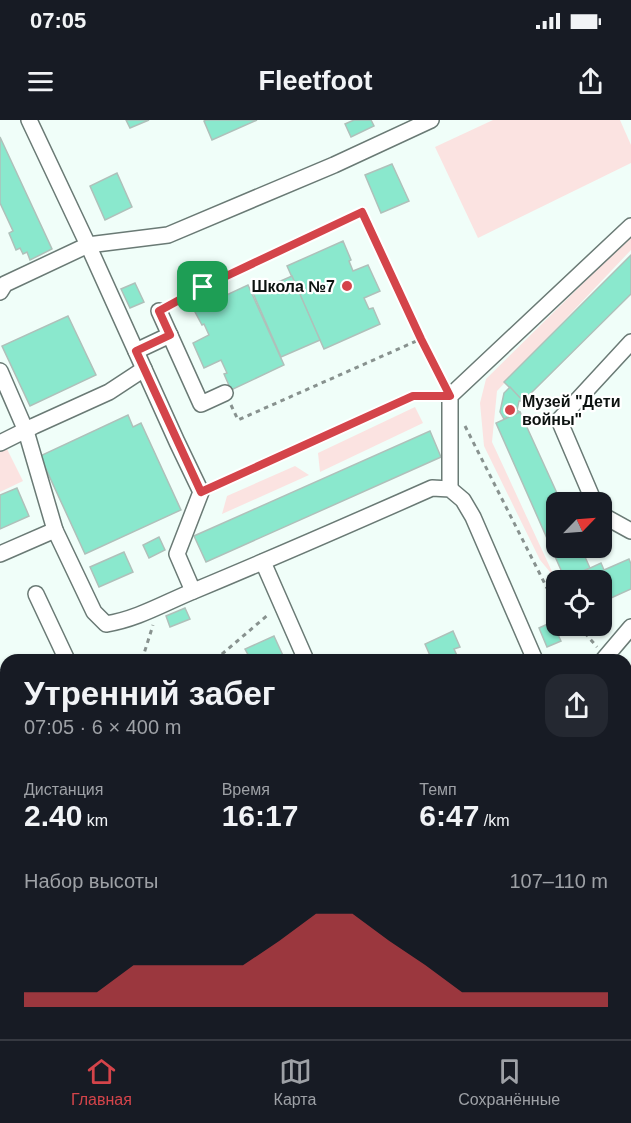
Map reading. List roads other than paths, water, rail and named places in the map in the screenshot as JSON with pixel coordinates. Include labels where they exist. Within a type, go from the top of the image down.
[{"type":"lane","points":[[29,120],[201,492],[177,554],[193,591]]},
{"type":"lane","points":[[2,283],[88,245],[168,235],[334,165],[432,120]]},
{"type":"lane","points":[[450,489],[450,396],[631,226]]},
{"type":"lane","points":[[159,311],[201,404],[225,393]]},
{"type":"lane","points":[[136,351],[170,335]]},
{"type":"lane","points":[[590,492],[559,420],[631,342]]},
{"type":"lane","points":[[0,443],[109,392],[144,369]]},
{"type":"lane","points":[[0,371],[26,431],[55,530],[94,612],[106,624],[123,621],[432,488],[450,489],[463,500],[473,517],[532,654]]},
{"type":"lane","points":[[612,521],[631,531]]},
{"type":"lane","points":[[0,554],[55,530]]},
{"type":"lane","points":[[263,562],[303,654]]},
{"type":"lane","points":[[36,594],[64,654]]},
{"type":"lane","points":[[608,654],[631,627]]},
{"type":"place","name":"Школа №7","points":[[347,286]]},
{"type":"place","name":"Музей \"Дети войны\"","points":[[510,410]]}]
